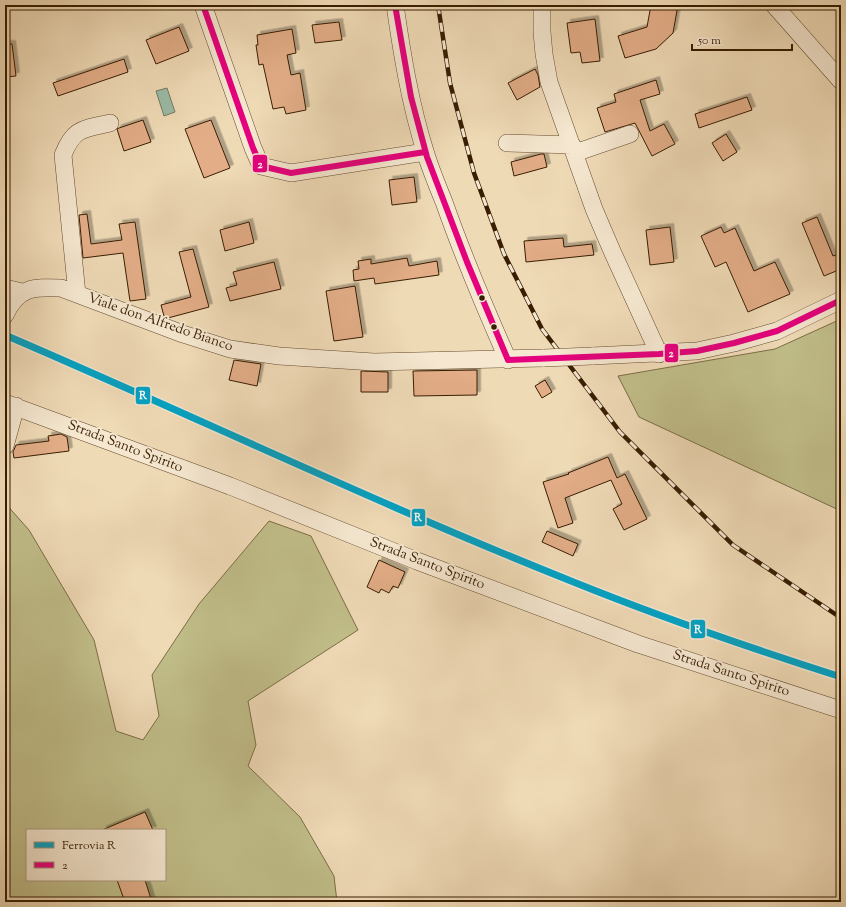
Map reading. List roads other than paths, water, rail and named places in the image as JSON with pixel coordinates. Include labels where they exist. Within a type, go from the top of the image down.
[{"type":"street","points":[[203,5],[253,148],[261,166],[291,173],[425,152]]},
{"type":"street","points":[[395,5],[401,49],[411,99],[425,152],[461,250],[483,305],[508,360]]},
{"type":"street","points":[[542,5],[542,32],[548,75],[594,209],[659,354]]},
{"type":"street","points":[[774,5],[841,81]]},
{"type":"street","points":[[76,294],[63,155],[67,144],[74,134],[110,123]]},
{"type":"street","points":[[507,143],[573,149],[630,134]]},
{"type":"street","name":"Viale don Alfredo Bianco","points":[[5,288],[22,292],[42,287],[61,288],[183,334],[224,347],[279,356],[374,362],[508,360],[697,351],[734,343],[777,331],[841,300]]},
{"type":"street","points":[[6,314],[12,302],[22,292]]},
{"type":"street","points":[[5,446],[9,402]]},
{"type":"street","name":"Strada Santo Spirito","points":[[9,402],[230,486],[417,561],[631,641],[841,710]]},
{"type":"railway","points":[[438,5],[450,83],[474,173],[504,254],[542,329],[620,432],[733,545],[841,618]]},
{"type":"rail line","name":"R","points":[[5,335],[500,552],[672,620],[841,677]]}]
